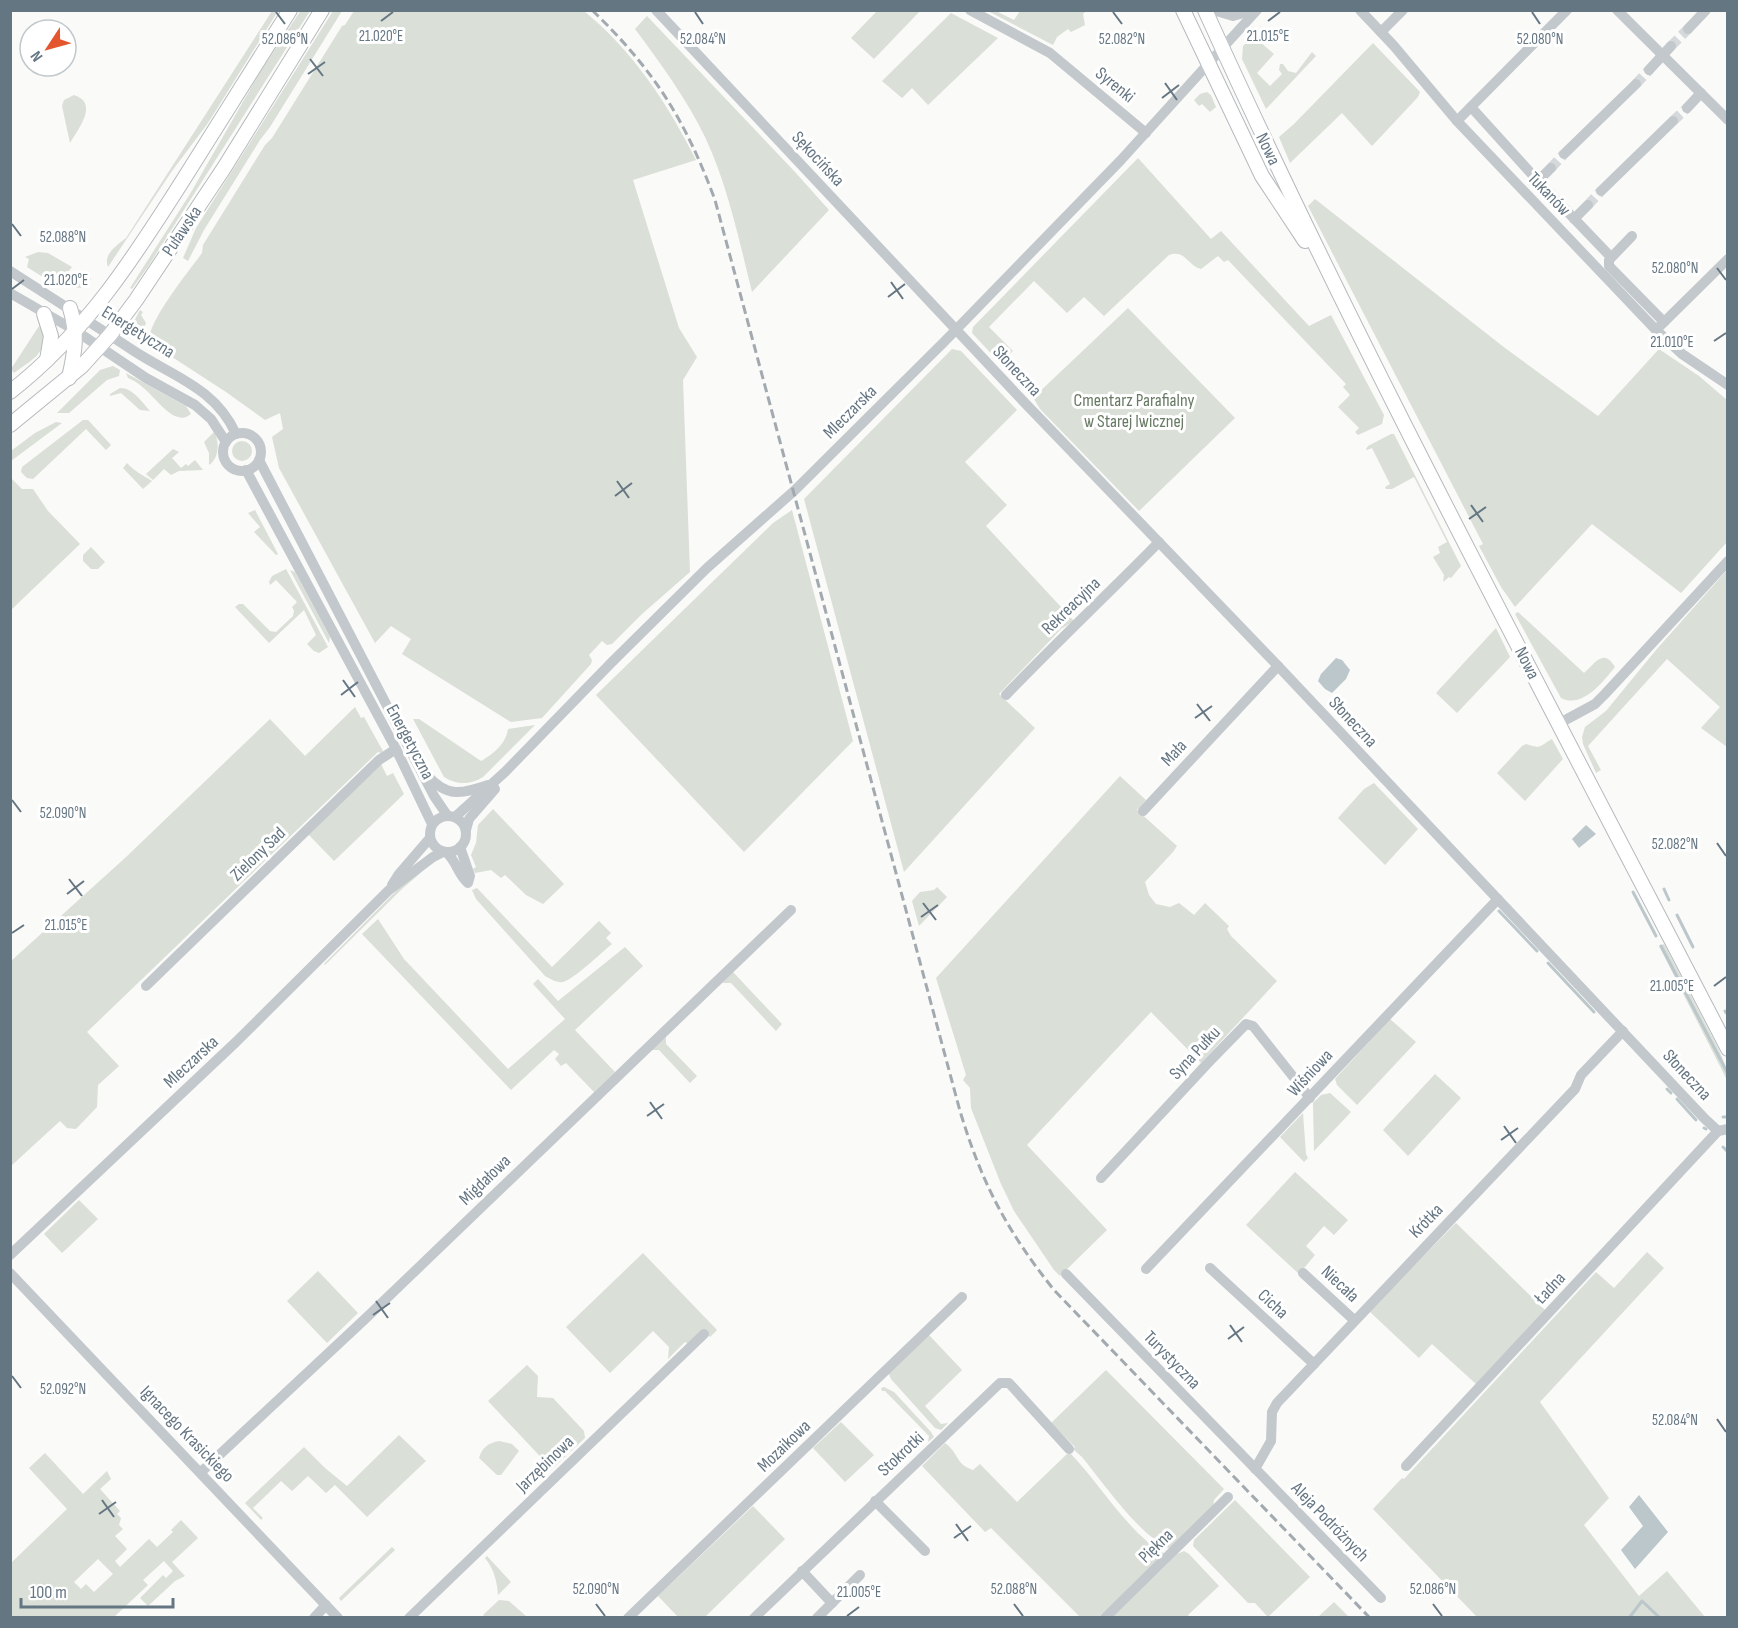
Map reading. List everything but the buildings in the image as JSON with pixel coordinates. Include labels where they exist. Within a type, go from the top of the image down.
[{"type":"main road","name":"Puławska","points":[[10,392],[76,331],[122,275],[290,10]]},
{"type":"main road","name":"Puławska","points":[[10,425],[69,378],[110,335],[224,168],[322,10]]},
{"type":"main road","name":"Nowa","points":[[1183,10],[1262,176],[1314,249]]},
{"type":"main road","name":"Nowa","points":[[1205,10],[1314,249],[1728,1049]]},
{"type":"main road","points":[[69,308],[76,331],[69,378]]},
{"type":"main road","points":[[44,314],[51,336],[47,360]]},
{"type":"street","name":"Sękocińska","points":[[656,10],[956,330]]},
{"type":"street","name":"Syrenki","points":[[970,10],[1050,53],[1146,133]]},
{"type":"street","points":[[1213,10],[1233,16],[1255,10]]},
{"type":"street","name":"Mleczarska","points":[[451,816],[470,806],[707,568],[794,491],[956,330],[1146,133],[1255,10]]},
{"type":"street","name":"Tukanów","points":[[1360,10],[1457,121],[1656,330],[1682,354],[1728,385]]},
{"type":"street","points":[[1381,32],[1403,10]]},
{"type":"street","points":[[1457,121],[1567,10]]},
{"type":"street","points":[[1688,29],[1706,10]]},
{"type":"street","points":[[1620,13],[1728,120]]},
{"type":"street","points":[[1649,70],[1671,46]]},
{"type":"street","points":[[1564,154],[1636,84]]},
{"type":"street","points":[[1686,108],[1701,93]]},
{"type":"street","name":"Tukanów","points":[[1472,107],[1538,181],[1607,252]]},
{"type":"street","points":[[1601,191],[1673,121]]},
{"type":"street","points":[[1538,181],[1551,168]]},
{"type":"street","points":[[1574,219],[1588,205]]},
{"type":"street","points":[[1632,236],[1609,260],[1609,266],[1664,322]]},
{"type":"street","points":[[1656,330],[1728,259]]},
{"type":"street","name":"Energetyczna","points":[[10,271],[205,393],[221,408],[236,434]]},
{"type":"street","name":"Energetyczna","points":[[10,293],[76,331],[146,378],[195,405],[211,419],[226,442]]},
{"type":"street","name":"Słoneczna","points":[[956,330],[1623,1031],[1723,1130]]},
{"type":"street","points":[[236,434],[249,434],[255,438],[261,448],[259,460],[246,470],[234,469],[226,461],[224,454],[226,442],[236,434]]},
{"type":"street","name":"Energetyczna","points":[[259,460],[435,798],[451,816]]},
{"type":"street","name":"Energetyczna","points":[[246,470],[396,749],[432,824]]},
{"type":"street","name":"Rekreacyjna","points":[[1006,695],[1160,542]]},
{"type":"street","points":[[1558,724],[1594,704],[1605,694],[1728,561]]},
{"type":"street","name":"Mała","points":[[1143,811],[1278,666]]},
{"type":"street","points":[[358,677],[369,671]]},
{"type":"street","name":"Zielony Sad","points":[[146,986],[379,760],[396,749]]},
{"type":"street","name":"Mleczarska","points":[[413,755],[434,783],[447,791],[469,792],[489,785]]},
{"type":"street","name":"Mleczarska","points":[[466,830],[469,819],[502,780],[505,772]]},
{"type":"street","points":[[416,854],[425,827],[421,798]]},
{"type":"street","points":[[445,852],[460,847],[466,838],[466,830],[462,822],[451,816],[438,818],[432,824],[430,838],[435,848],[445,852],[454,862],[461,878],[468,884],[470,876],[460,847]]},
{"type":"street","name":"Mleczarska","points":[[389,890],[399,874],[430,838]]},
{"type":"street","name":"Mleczarska","points":[[10,1255],[237,1042],[389,890],[433,856],[445,852]]},
{"type":"street","name":"Wiśniowa","points":[[1146,1269],[1498,898]]},
{"type":"street","name":"Migdałowa","points":[[201,1472],[365,1319],[791,910]]},
{"type":"street","name":"Syna Pułku","points":[[1101,1178],[1246,1024],[1253,1026],[1310,1098]]},
{"type":"street","name":"Krótka","points":[[1255,1468],[1271,1441],[1274,1407],[1575,1089],[1581,1075],[1623,1031]]},
{"type":"street","name":"Ładna","points":[[1406,1466],[1723,1130]]},
{"type":"street","name":"Cicha","points":[[1210,1268],[1314,1364]]},
{"type":"street","name":"Ignacego Krasickiego","points":[[10,1273],[338,1617]]},
{"type":"street","name":"Niecała","points":[[1303,1273],[1354,1320]]},
{"type":"street","name":"Turystyczna","points":[[1066,1274],[1255,1468]]},
{"type":"street","name":"Mozaikowa","points":[[628,1617],[962,1297]]},
{"type":"street","name":"Jarzębinowa","points":[[410,1617],[704,1334]]},
{"type":"street","name":"Stokrotki","points":[[754,1617],[1002,1382],[1009,1383],[1069,1449]]},
{"type":"street","name":"Aleja Podróżnych","points":[[1255,1468],[1381,1598]]},
{"type":"street","name":"Piękna","points":[[1105,1617],[1228,1497]]},
{"type":"street","points":[[875,1501],[925,1551]]},
{"type":"street","points":[[802,1571],[832,1603]]},
{"type":"street","points":[[817,1617],[861,1575]]},
{"type":"street","points":[[314,1617],[326,1605]]},
{"type":"green space","points":[[301,10],[310,11],[149,265],[132,289],[130,288],[190,194],[260,72]]},
{"type":"green space","points":[[272,11],[278,11],[208,123],[172,171],[108,267],[109,254],[126,238]]},
{"type":"green space","points":[[333,11],[342,11],[204,230],[188,261],[183,258],[196,228]]},
{"type":"green space","points":[[354,11],[584,11],[634,61],[674,119],[696,160],[633,180],[679,328],[697,357],[683,380],[690,572],[612,644],[607,645],[602,641],[589,655],[592,660],[591,664],[542,718],[511,722],[402,654],[411,639],[391,626],[375,643],[279,468],[272,437],[283,429],[280,413],[265,420],[149,342],[150,333],[161,310],[202,253],[203,245],[265,145],[272,138],[342,26]]},
{"type":"green space","points":[[877,11],[920,11],[874,59],[851,38]]},
{"type":"green space","points":[[988,11],[996,11],[1014,20],[1020,11],[1086,11],[1083,14],[1085,25],[1071,32],[1068,29],[1057,37],[1053,45]]},
{"type":"green space","points":[[951,13],[998,38],[928,105],[912,88],[902,98],[882,81]]},
{"type":"green space","points":[[647,16],[829,210],[752,292],[727,194],[705,137],[664,68],[635,29]]},
{"type":"green space","points":[[1253,36],[1274,54],[1257,73],[1270,86],[1282,74],[1279,70],[1280,64],[1283,64],[1288,71],[1296,73],[1312,52],[1316,56],[1266,109],[1242,59],[1243,46]]},
{"type":"green space","points":[[1373,43],[1420,92],[1418,97],[1372,146],[1342,113],[1290,163],[1279,137]]},
{"type":"green space","points":[[1207,92],[1211,95],[1216,107],[1210,112],[1194,100],[1200,94]]},
{"type":"green space","points":[[74,95],[85,104],[86,110],[82,123],[70,143],[62,106],[64,100]]},
{"type":"green space","points":[[1138,158],[1211,239],[1221,231],[1309,326],[1331,315],[1384,415],[1382,424],[1358,435],[1355,432],[1359,428],[1338,407],[1350,395],[1343,387],[1346,384],[1228,260],[1224,262],[1218,256],[1201,269],[1179,254],[1169,255],[1104,316],[1084,297],[1067,313],[1034,281],[989,327],[1013,351],[1000,363],[972,333],[973,327]]},
{"type":"green space","points":[[1315,199],[1505,348],[1598,416],[1659,349],[1699,376],[1727,400],[1727,542],[1681,593],[1592,524],[1515,607],[1501,587],[1479,546],[1483,544],[1308,206]]},
{"type":"green space","points":[[38,252],[48,253],[72,267],[57,286],[27,267],[29,259],[25,257]]},
{"type":"green space","points":[[78,271],[91,279],[84,288],[65,287]]},
{"type":"green space","name":"Cmentarz Parafialny w Starej Iwicznej","points":[[1128,308],[1235,418],[1139,511],[1040,409],[1034,399]]},
{"type":"green space","points":[[140,310],[143,312],[141,315],[146,323],[137,342],[133,326]]},
{"type":"green space","points":[[39,326],[45,334],[42,348],[36,357],[14,373],[11,369]]},
{"type":"green space","points":[[952,349],[961,351],[1017,410],[965,462],[1007,505],[986,526],[1074,621],[1061,629],[999,694],[1035,728],[904,872],[804,499]]},
{"type":"green space","points":[[113,366],[120,370],[119,376],[107,380],[69,413],[57,413],[100,370]]},
{"type":"green space","points":[[126,373],[186,406],[191,414],[182,418],[172,415],[142,387],[128,378]]},
{"type":"green space","points":[[120,388],[133,393],[150,411],[140,410],[121,393],[110,396]]},
{"type":"green space","points":[[83,420],[88,420],[111,445],[106,450],[86,429],[33,479],[27,478],[21,472],[22,467]]},
{"type":"green space","points":[[56,422],[62,423],[11,461],[11,451],[35,433]]},
{"type":"green space","points":[[214,432],[218,450],[215,459],[209,465],[209,453],[204,442]]},
{"type":"green space","points":[[1394,434],[1461,566],[1451,578],[1443,582],[1444,575],[1433,557],[1440,553],[1438,547],[1447,542],[1414,477],[1392,489],[1386,489],[1385,487],[1390,484],[1372,448],[1366,449]]},
{"type":"green space","points":[[242,441],[249,444],[252,451],[249,458],[242,461],[235,458],[232,451],[235,444]]},
{"type":"green space","points":[[173,449],[179,452],[172,458],[181,468],[195,460],[203,470],[179,471],[171,475],[164,469],[153,480],[146,474]]},
{"type":"green space","points":[[127,463],[152,481],[143,489],[123,468]]},
{"type":"green space","points":[[11,478],[22,489],[33,489],[48,511],[80,544],[11,610]]},
{"type":"green space","points":[[255,510],[278,554],[276,555],[254,532],[260,527],[248,513]]},
{"type":"green space","points":[[792,510],[853,741],[744,852],[596,695],[773,523]]},
{"type":"green space","points":[[91,547],[105,562],[98,569],[91,569],[83,561],[83,555]]},
{"type":"green space","points":[[286,569],[328,647],[319,653],[307,644],[316,635],[304,610],[269,643],[235,607],[243,604],[270,631],[276,632],[293,616],[292,607],[297,602],[276,580],[270,585],[269,582],[272,576]]},
{"type":"green space","points":[[290,570],[295,572],[330,637],[329,643]]},
{"type":"green space","points":[[1727,570],[1727,747],[1701,728],[1720,707],[1667,659],[1588,746],[1601,770],[1596,773],[1583,744],[1582,737],[1585,727],[1606,711]]},
{"type":"green space","points":[[1518,612],[1584,673],[1603,658],[1611,661],[1615,667],[1598,686],[1584,697],[1577,700],[1561,698],[1515,614]]},
{"type":"green space","points":[[1496,628],[1510,657],[1457,713],[1436,693]]},
{"type":"green space","points":[[355,707],[361,718],[364,717],[383,751],[378,752],[87,1032],[119,1066],[98,1085],[97,1107],[76,1129],[67,1128],[60,1121],[11,1166],[11,961],[125,858],[270,719],[305,756]]},
{"type":"green space","points":[[413,719],[419,719],[481,761],[502,744],[508,729],[535,725],[483,777],[464,783],[454,782],[444,777]]},
{"type":"green space","points":[[1552,739],[1563,759],[1525,801],[1497,773],[1522,746],[1526,744],[1540,746]]},
{"type":"green space","points":[[381,764],[387,776],[393,773],[404,794],[334,861],[308,834]]},
{"type":"green space","points":[[1120,776],[1146,800],[1137,810],[1177,846],[1145,882],[1149,895],[1156,904],[1170,907],[1179,903],[1194,915],[1205,903],[1229,926],[1227,929],[1231,936],[1277,981],[1201,1063],[1151,1012],[1027,1145],[1107,1230],[1060,1276],[1014,1211],[1001,1184],[971,1108],[970,1088],[963,1080],[966,1075],[936,978]]},
{"type":"green space","points":[[1374,783],[1418,829],[1385,865],[1338,818],[1364,789]]},
{"type":"green space","points":[[493,809],[564,884],[543,904],[526,895],[505,875],[501,878],[491,870],[475,873],[473,869],[476,867],[471,855],[476,843],[478,825]]},
{"type":"green space","points":[[423,871],[325,965],[324,964],[403,884]]},
{"type":"green space","points":[[937,887],[947,897],[919,926],[912,901],[920,892],[934,890]]},
{"type":"green space","points":[[477,888],[552,967],[599,921],[611,933],[606,938],[612,944],[568,980],[561,982],[554,980],[545,976],[476,899],[472,890]]},
{"type":"green space","points":[[378,919],[404,959],[508,1069],[565,1019],[533,984],[538,979],[558,1001],[625,947],[643,966],[575,1030],[615,1072],[594,1092],[566,1063],[561,1066],[555,1059],[559,1054],[554,1050],[511,1090],[362,934]]},
{"type":"green space","points":[[1664,944],[1718,1048],[1727,1069],[1727,1080],[1659,946]]},
{"type":"green space","points":[[733,972],[782,1024],[776,1031],[731,983],[722,983]]},
{"type":"green space","points":[[1390,1019],[1416,1042],[1357,1105],[1337,1085],[1335,1079]]},
{"type":"green space","points":[[666,1037],[666,1044],[697,1076],[690,1083],[659,1050],[651,1050]]},
{"type":"green space","points":[[1435,1074],[1461,1098],[1408,1156],[1383,1130]]},
{"type":"green space","points":[[1330,1093],[1351,1112],[1314,1151],[1313,1103],[1321,1095]]},
{"type":"green space","points":[[1303,1113],[1308,1158],[1304,1162],[1280,1137]]},
{"type":"green space","points":[[1295,1172],[1348,1220],[1334,1235],[1324,1226],[1306,1246],[1315,1255],[1299,1274],[1246,1225]]},
{"type":"green space","points":[[79,1200],[98,1219],[62,1253],[44,1234]]},
{"type":"green space","points":[[1456,1223],[1545,1310],[1476,1384],[1432,1344],[1419,1358],[1369,1311]]},
{"type":"green space","points":[[1647,1252],[1664,1268],[1540,1402],[1609,1498],[1584,1525],[1639,1596],[1667,1571],[1705,1617],[1477,1617],[1373,1509],[1402,1478],[1404,1479],[1596,1272],[1614,1288]]},
{"type":"green space","points":[[643,1253],[717,1330],[710,1337],[703,1330],[688,1344],[685,1342],[668,1359],[669,1347],[653,1331],[610,1373],[566,1327]]},
{"type":"green space","points":[[318,1271],[358,1313],[327,1343],[287,1301]]},
{"type":"green space","points":[[929,1335],[962,1370],[925,1406],[941,1424],[948,1423],[941,1430],[935,1428],[891,1379],[888,1372]]},
{"type":"green space","points":[[527,1365],[538,1376],[537,1397],[553,1398],[584,1431],[585,1438],[552,1469],[488,1401]]},
{"type":"green space","points":[[1106,1370],[1224,1489],[1214,1500],[1213,1508],[1170,1549],[1146,1533],[1134,1521],[1073,1449],[1075,1447],[1051,1423]]},
{"type":"green space","points":[[884,1387],[894,1392],[934,1437],[928,1442],[929,1436],[885,1391],[882,1391],[881,1388]]},
{"type":"green space","points":[[841,1422],[874,1455],[845,1482],[813,1448]]},
{"type":"green space","points":[[399,1435],[426,1461],[367,1517],[335,1485],[326,1493],[308,1476],[292,1491],[281,1481],[253,1508],[263,1518],[261,1520],[245,1503],[304,1447],[347,1486]]},
{"type":"green space","points":[[499,1441],[512,1444],[519,1451],[501,1475],[497,1475],[479,1458],[486,1446]]},
{"type":"green space","points":[[945,1443],[967,1468],[973,1470],[980,1464],[1017,1502],[1067,1454],[1071,1454],[1140,1535],[1165,1554],[1099,1617],[1080,1617],[991,1528],[985,1532],[922,1466]]},
{"type":"green space","points":[[45,1453],[83,1494],[107,1471],[111,1479],[100,1489],[120,1511],[117,1514],[121,1518],[119,1525],[123,1529],[115,1536],[127,1549],[115,1561],[120,1567],[149,1539],[157,1547],[173,1532],[171,1530],[181,1520],[198,1538],[172,1562],[185,1576],[175,1581],[148,1606],[140,1598],[163,1575],[166,1578],[173,1571],[164,1561],[143,1580],[148,1585],[114,1617],[11,1617],[11,1563],[67,1509],[29,1468]],"holes":[[[98,1559],[113,1574],[94,1592],[86,1584],[81,1589],[74,1582]]]},
{"type":"green space","points":[[1235,1500],[1310,1577],[1268,1617],[1255,1603],[1248,1603],[1193,1546],[1194,1540]]},
{"type":"green space","points":[[753,1506],[785,1539],[705,1617],[678,1617],[658,1596]]},
{"type":"green space","points":[[392,1547],[395,1550],[341,1601],[339,1598]]},
{"type":"green space","points":[[1184,1551],[1219,1586],[1188,1615],[1190,1617],[1112,1618],[1177,1554]]},
{"type":"green space","points":[[487,1556],[511,1582],[498,1595],[491,1566],[485,1558]]},
{"type":"green space","points":[[499,1600],[509,1601],[527,1617],[485,1617],[483,1615]]},
{"type":"green space","points":[[1334,1602],[1349,1617],[1318,1617]]},
{"type":"shaded area","points":[[1336,658],[1342,660],[1350,670],[1346,679],[1332,693],[1318,681],[1321,674]]},
{"type":"shaded area","points":[[1586,825],[1596,834],[1579,848],[1572,839]]},
{"type":"shaded area","points":[[1639,1495],[1668,1532],[1635,1569],[1621,1550],[1643,1526],[1629,1507]]},
{"type":"waterway","points":[[1664,889],[1669,900]]},
{"type":"waterway","points":[[1633,892],[1656,936]]},
{"type":"waterway","points":[[1499,911],[1537,951]]},
{"type":"waterway","points":[[1677,915],[1693,947]]},
{"type":"waterway","points":[[1661,946],[1728,1074]]},
{"type":"waterway","points":[[1548,963],[1594,1012]]},
{"type":"waterway","points":[[1725,1011],[1728,1015]]},
{"type":"waterway","points":[[1667,1089],[1671,1093]]},
{"type":"waterway","points":[[1677,1099],[1696,1120]]},
{"type":"waterway","points":[[1723,1117],[1728,1117]]},
{"type":"waterway","points":[[1723,1147],[1728,1152]]},
{"type":"waterway","points":[[1629,1618],[1642,1601],[1660,1618]]},
{"type":"tunnel","points":[[1671,46],[1688,29]]},
{"type":"tunnel","points":[[1636,84],[1649,70]]},
{"type":"tunnel","points":[[1673,121],[1687,108]]},
{"type":"tunnel","points":[[1551,168],[1564,154]]},
{"type":"tunnel","points":[[1588,205],[1601,191]]},
{"type":"railway","points":[[592,10],[633,54],[666,97],[692,145],[715,200],[960,1111],[987,1184],[1009,1227],[1054,1290],[1370,1618]]}]
